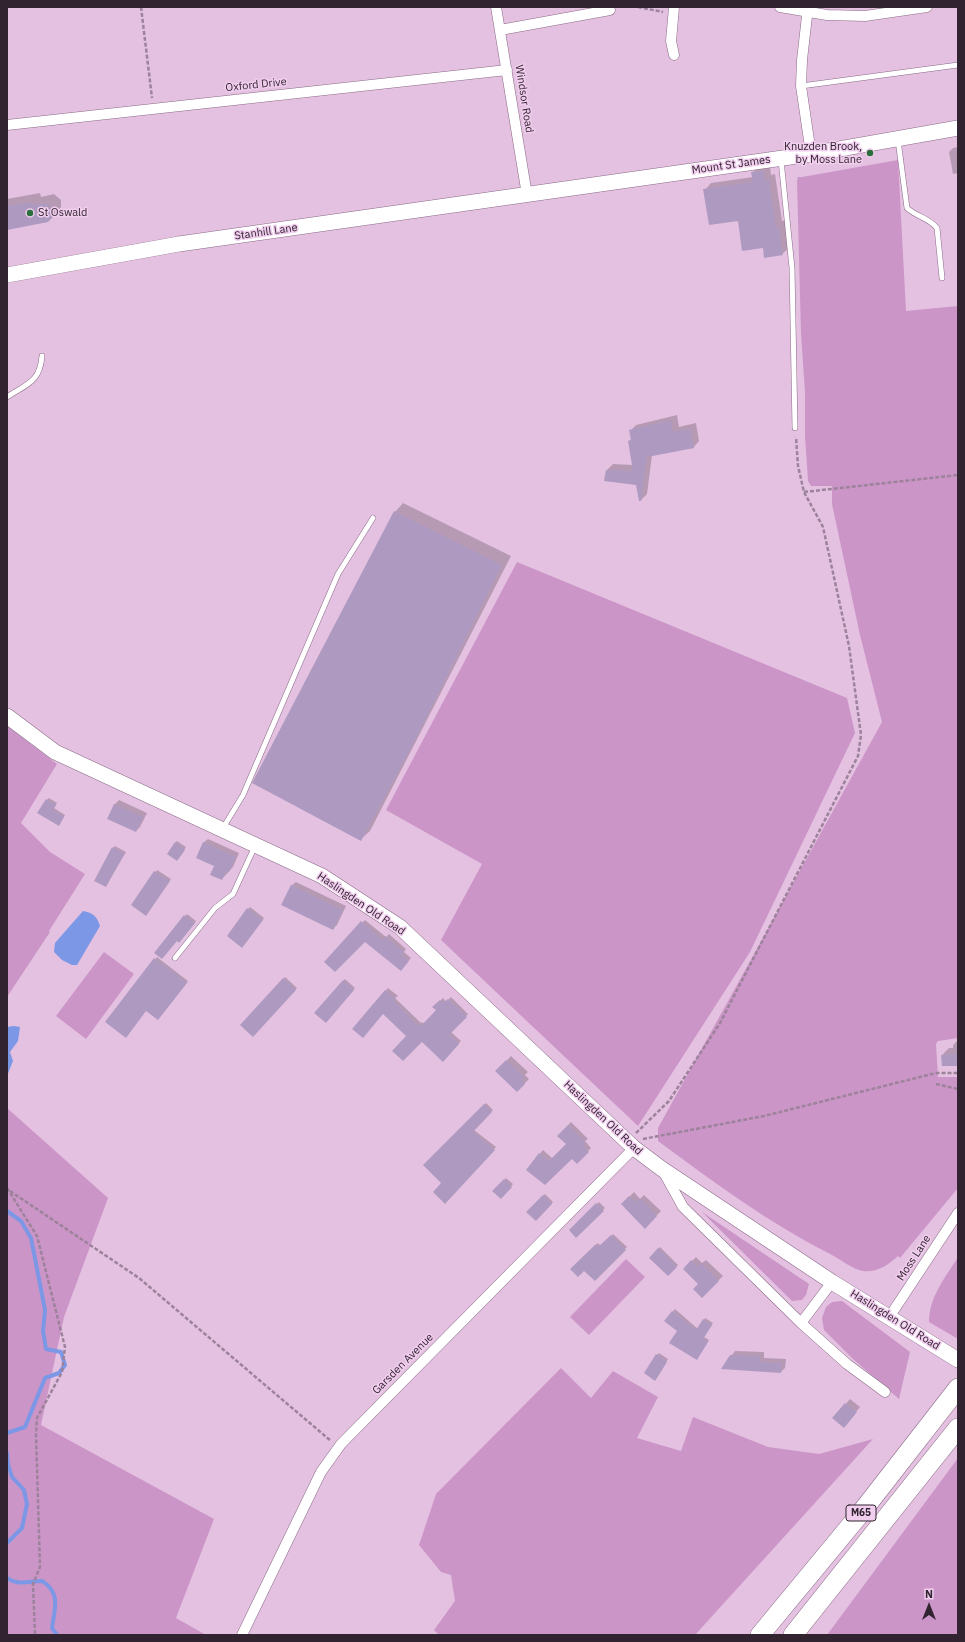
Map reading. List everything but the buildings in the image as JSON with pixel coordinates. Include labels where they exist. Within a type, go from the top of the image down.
[{"type":"highway","name":"M65","points":[[760,1635],[860,1514],[958,1388]]},
{"type":"highway","name":"M65","points":[[792,1635],[958,1428]]},
{"type":"main road","name":"Mount St James","points":[[527,195],[811,154],[958,128]]},
{"type":"main road","name":"Stanhill Lane","points":[[7,275],[179,244],[527,195]]},
{"type":"main road","name":"Haslingden Old Road","points":[[7,716],[54,752],[322,876],[400,927],[631,1145],[662,1170],[832,1282],[890,1316],[958,1360]]},
{"type":"street","name":"Windsor Road","points":[[496,7],[527,195]]},
{"type":"street","points":[[780,7],[808,9],[827,15],[865,16],[927,7]]},
{"type":"street","points":[[808,9],[802,60],[801,86],[811,154]]},
{"type":"street","points":[[500,30],[585,10],[610,10]]},
{"type":"street","points":[[674,11],[671,41],[674,55]]},
{"type":"street","name":"Oxford Drive","points":[[7,125],[507,70]]},
{"type":"street","name":"Garsden Avenue","points":[[242,1635],[321,1472],[338,1447],[631,1145]]},
{"type":"street","name":"Haslingden Old Road","points":[[662,1170],[683,1207],[801,1324],[847,1364],[885,1392]]},
{"type":"street","name":"Moss Lane","points":[[890,1316],[958,1213]]},
{"type":"street","points":[[801,1324],[832,1282]]},
{"type":"lane","points":[[801,86],[958,65]]},
{"type":"lane","points":[[898,138],[907,208],[915,215],[931,222],[937,228],[942,278]]},
{"type":"lane","points":[[781,158],[792,268],[795,428]]},
{"type":"lane","points":[[7,397],[37,376],[41,369],[42,356]]},
{"type":"lane","points":[[222,830],[244,795],[338,574],[373,518]]},
{"type":"lane","points":[[175,958],[215,908],[233,894],[255,845]]},
{"type":"path","points":[[141,7],[154,109]]},
{"type":"path","points":[[638,7],[674,11]]},
{"type":"path","points":[[631,1145],[669,1101],[720,1023],[858,756],[860,735],[849,646],[823,527],[804,492],[798,466],[795,428]]},
{"type":"path","points":[[804,492],[958,476]]},
{"type":"path","points":[[631,1145],[764,1116],[936,1074],[958,1074]]},
{"type":"path","points":[[936,1084],[958,1089]]},
{"type":"path","points":[[8,1189],[139,1278],[338,1447]]},
{"type":"path","points":[[8,1189],[37,1236],[65,1347],[62,1372],[37,1418],[36,1434],[40,1567],[33,1584],[35,1635]]},
{"type":"shaded area","points":[[898,160],[906,311],[958,306],[958,1038],[938,1041],[936,1044],[938,1077],[958,1077],[958,1188],[900,1258],[898,1256],[878,1270],[863,1271],[850,1266],[785,1229],[700,1172],[658,1141],[658,1128],[882,722],[860,635],[832,504],[832,486],[811,486],[808,481],[805,436],[805,392],[801,334],[797,181],[798,177]]},
{"type":"shaded area","points":[[517,562],[847,698],[855,733],[750,952],[638,1126],[441,940],[482,864],[386,810]]},
{"type":"shaded area","points":[[7,726],[57,764],[21,823],[50,852],[85,874],[49,931],[50,932],[7,997]]},
{"type":"shaded area","points":[[104,952],[134,974],[86,1039],[56,1016]]},
{"type":"shaded area","points":[[7,1108],[108,1198],[64,1317],[41,1425],[214,1519],[176,1618],[206,1635],[7,1635]]},
{"type":"shaded area","points":[[702,1212],[809,1284],[806,1295],[802,1300],[792,1301]]},
{"type":"shaded area","points":[[958,1257],[958,1339],[929,1322],[935,1296],[943,1280]]},
{"type":"shaded area","points":[[626,1259],[645,1277],[589,1335],[570,1317]]},
{"type":"shaded area","points":[[842,1301],[910,1352],[899,1399],[853,1359],[824,1330],[822,1318],[826,1307],[832,1302]]},
{"type":"shaded area","points":[[561,1368],[591,1398],[613,1371],[658,1397],[637,1438],[681,1451],[693,1417],[768,1447],[819,1454],[873,1439],[695,1635],[439,1635],[434,1630],[455,1601],[451,1575],[441,1572],[419,1545],[436,1494]]},
{"type":"shaded area","points":[[958,1458],[958,1635],[827,1635]]},
{"type":"water","points":[[83,911],[94,916],[100,926],[77,965],[72,965],[62,960],[54,952],[55,943]]},
{"type":"water","points":[[7,1027],[20,1027],[18,1041],[10,1052],[13,1061],[7,1076]]},
{"type":"waterway","points":[[7,1211],[21,1221],[31,1238],[45,1310],[43,1331],[46,1349],[61,1352],[65,1365],[59,1373],[45,1378],[25,1427],[7,1433]]},
{"type":"waterway","points":[[7,1453],[8,1464],[12,1477],[24,1490],[27,1504],[22,1528],[7,1543]]},
{"type":"waterway","points":[[7,1578],[15,1582],[42,1581],[48,1586],[54,1597],[55,1609],[52,1628],[57,1635]]},
{"type":"place","name":"Knuzden Brook, by Moss Lane","points":[[870,153]]},
{"type":"place","name":"St Oswald","points":[[30,213]]}]
